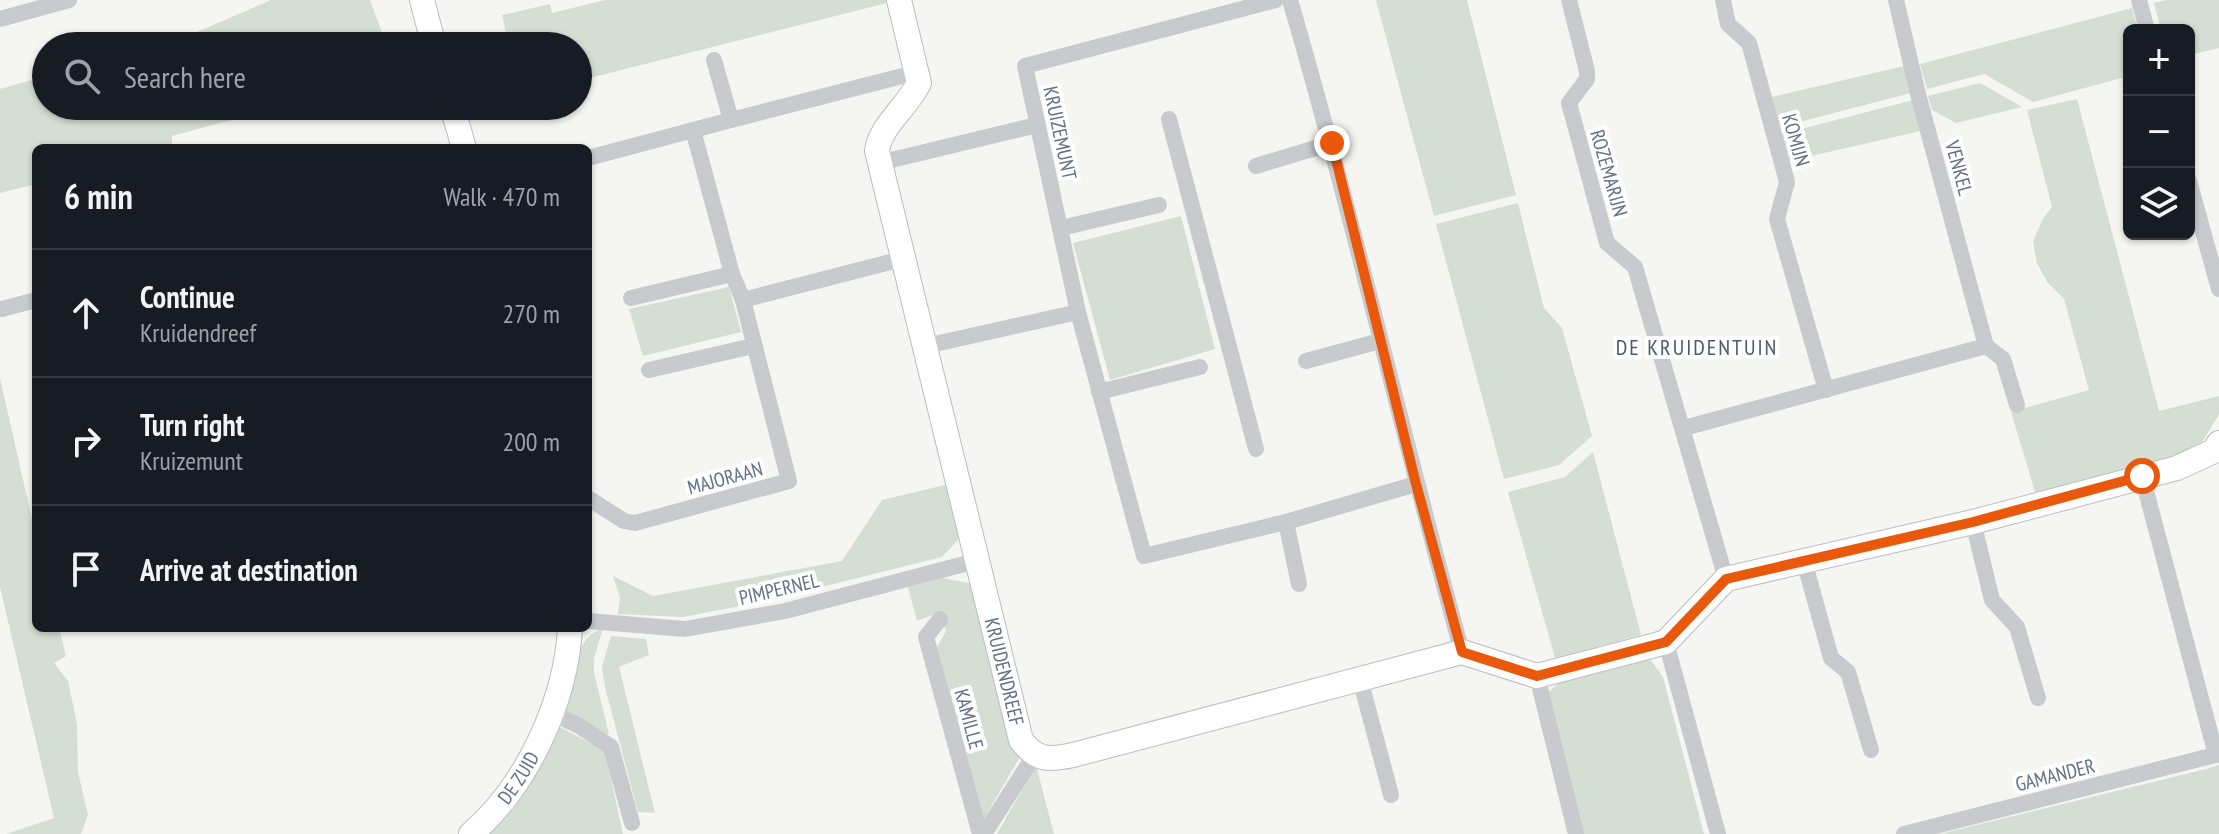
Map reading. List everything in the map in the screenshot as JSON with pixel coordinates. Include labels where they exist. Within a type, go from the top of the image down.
[{"type":"street","points":[[592,157],[918,72],[899,0]]},
{"type":"street","name":"KRUIZEMUNT","points":[[1276,0],[1025,66],[1078,312],[1144,556],[1286,522],[1416,484]]},
{"type":"street","points":[[1290,0],[1332,143],[1416,484],[1462,652]]},
{"type":"street","name":"ROZEMARIJN","points":[[1569,0],[1587,71],[1587,79],[1569,103],[1607,243],[1635,267],[1726,579]]},
{"type":"street","name":"KOMIJN","points":[[1723,0],[1728,24],[1749,43],[1787,182],[1777,219],[1826,390]]},
{"type":"street","name":"VENKEL","points":[[1896,0],[1986,346],[2003,359],[2017,405]]},
{"type":"street","points":[[2139,0],[2145,24]]},
{"type":"street","points":[[0,19],[63,1]]},
{"type":"street","points":[[422,6],[430,32]]},
{"type":"street","points":[[714,60],[731,120]]},
{"type":"street","name":"KRUIDENDREEF","points":[[918,72],[919,83],[913,94],[878,141],[879,163],[1021,740],[1035,754]]},
{"type":"street","points":[[1169,119],[1256,449]]},
{"type":"street","points":[[456,120],[463,144]]},
{"type":"street","points":[[879,163],[1037,125]]},
{"type":"street","name":"MAJORAAN","points":[[592,501],[624,521],[635,523],[789,481],[743,300],[732,274],[693,130]]},
{"type":"street","points":[[1256,166],[1332,143]]},
{"type":"street","points":[[2195,203],[2219,289]]},
{"type":"street","points":[[1061,228],[1159,205]]},
{"type":"street","points":[[743,300],[902,259]]},
{"type":"street","points":[[631,298],[732,274]]},
{"type":"street","points":[[2,309],[32,301]]},
{"type":"street","points":[[926,346],[1078,312]]},
{"type":"street","points":[[1306,361],[1380,341]]},
{"type":"street","points":[[649,370],[753,346]]},
{"type":"street","points":[[1684,428],[1986,346]]},
{"type":"street","points":[[1099,392],[1200,367]]},
{"type":"street","points":[[1035,754],[1048,760],[1073,755],[1462,652],[1537,676],[1666,642],[1726,579],[1973,522],[2177,468],[2214,451],[2219,443]]},
{"type":"street","name":"GAMANDER","points":[[1904,834],[2218,754],[2142,476]]},
{"type":"street","points":[[1286,522],[1299,584]]},
{"type":"street","points":[[1973,522],[1992,600],[2017,627],[2038,698]]},
{"type":"street","name":"PIMPERNEL","points":[[592,621],[685,629],[785,611],[976,561]]},
{"type":"street","points":[[1804,561],[1831,658],[1848,672],[1871,750]]},
{"type":"street","name":"KAMILLE","points":[[940,619],[926,637],[982,834]]},
{"type":"street","name":"DE ZUID","points":[[471,834],[510,789],[531,758],[552,713],[568,652],[570,632]]},
{"type":"street","points":[[1666,642],[1718,834]]},
{"type":"street","points":[[1537,676],[1576,834]]},
{"type":"street","points":[[1360,679],[1391,795]]},
{"type":"street","points":[[552,713],[611,747],[632,823]]},
{"type":"street","name":"KAMILLE","points":[[982,834],[1035,754]]},
{"type":"shaded area","points":[[271,0],[370,0],[382,32],[197,32]]},
{"type":"shaded area","points":[[605,0],[886,0],[887,3],[592,77],[592,32],[506,32],[502,15],[550,4],[552,13]]},
{"type":"shaded area","points":[[1376,0],[1467,0],[1516,195],[1434,216]]},
{"type":"shaded area","points":[[2219,0],[2219,48],[2195,54],[2195,24],[2159,24],[2154,3]]},
{"type":"shaded area","points":[[2132,8],[2136,24],[2123,24],[2123,78],[2033,102],[1984,74],[1927,89],[1920,64]]},
{"type":"shaded area","points":[[1904,66],[1911,93],[1780,127],[1772,97]]},
{"type":"shaded area","points":[[32,80],[32,120],[231,120],[172,136],[172,144],[32,144],[32,185],[0,193],[0,89]]},
{"type":"shaded area","points":[[1980,83],[2022,107],[1956,123],[1932,110],[1928,96]]},
{"type":"shaded area","points":[[2077,99],[2159,411],[2219,396],[2219,414],[2195,454],[2036,495],[2011,412],[2089,390],[2064,299],[2047,282],[2037,263],[2033,242],[2042,220],[2052,207],[2027,110]]},
{"type":"shaded area","points":[[1913,100],[1921,131],[1789,161],[1782,134]]},
{"type":"shaded area","points":[[1518,203],[1544,308],[1562,328],[1592,436],[1559,465],[1504,479],[1436,224]]},
{"type":"shaded area","points":[[1181,216],[1215,349],[1110,380],[1073,243]]},
{"type":"shaded area","points":[[729,287],[741,332],[643,356],[629,309]]},
{"type":"shaded area","points":[[0,378],[32,519],[32,632],[60,632],[66,656],[54,663],[68,681],[77,724],[78,772],[88,815],[81,834],[6,834],[54,818],[0,587]]},
{"type":"shaded area","points":[[1593,452],[1641,635],[1555,658],[1508,492],[1565,477]]},
{"type":"shaded area","points":[[949,484],[962,536],[942,557],[757,603],[683,617],[618,614],[620,597],[613,576],[653,596],[842,561],[882,500]]},
{"type":"shaded area","points":[[943,578],[974,584],[1021,755],[984,819],[936,649],[946,631],[940,612],[917,621],[908,587]]},
{"type":"shaded area","points":[[603,629],[594,658],[594,673],[609,734],[601,735],[565,709],[580,651],[593,633]]},
{"type":"shaded area","points":[[611,636],[646,639],[649,655],[619,667],[655,813],[638,812],[605,687],[602,667]]},
{"type":"shaded area","points":[[1650,659],[1663,677],[1704,834],[1583,834],[1547,693],[1565,678]]},
{"type":"shaded area","points":[[556,725],[605,751],[623,834],[490,834],[512,811],[530,784]]},
{"type":"shaded area","points":[[1036,765],[1054,834],[997,834]]},
{"type":"shaded area","points":[[2219,765],[2219,834],[1940,834],[2206,769]]},
{"type":"district","name":"DE KRUIDENTUIN","points":[[1697,347]]},
{"type":"route","points":[[1332,143],[1416,484],[1462,652],[1537,676],[1666,642],[1726,579],[1973,522],[2142,476]]}]
